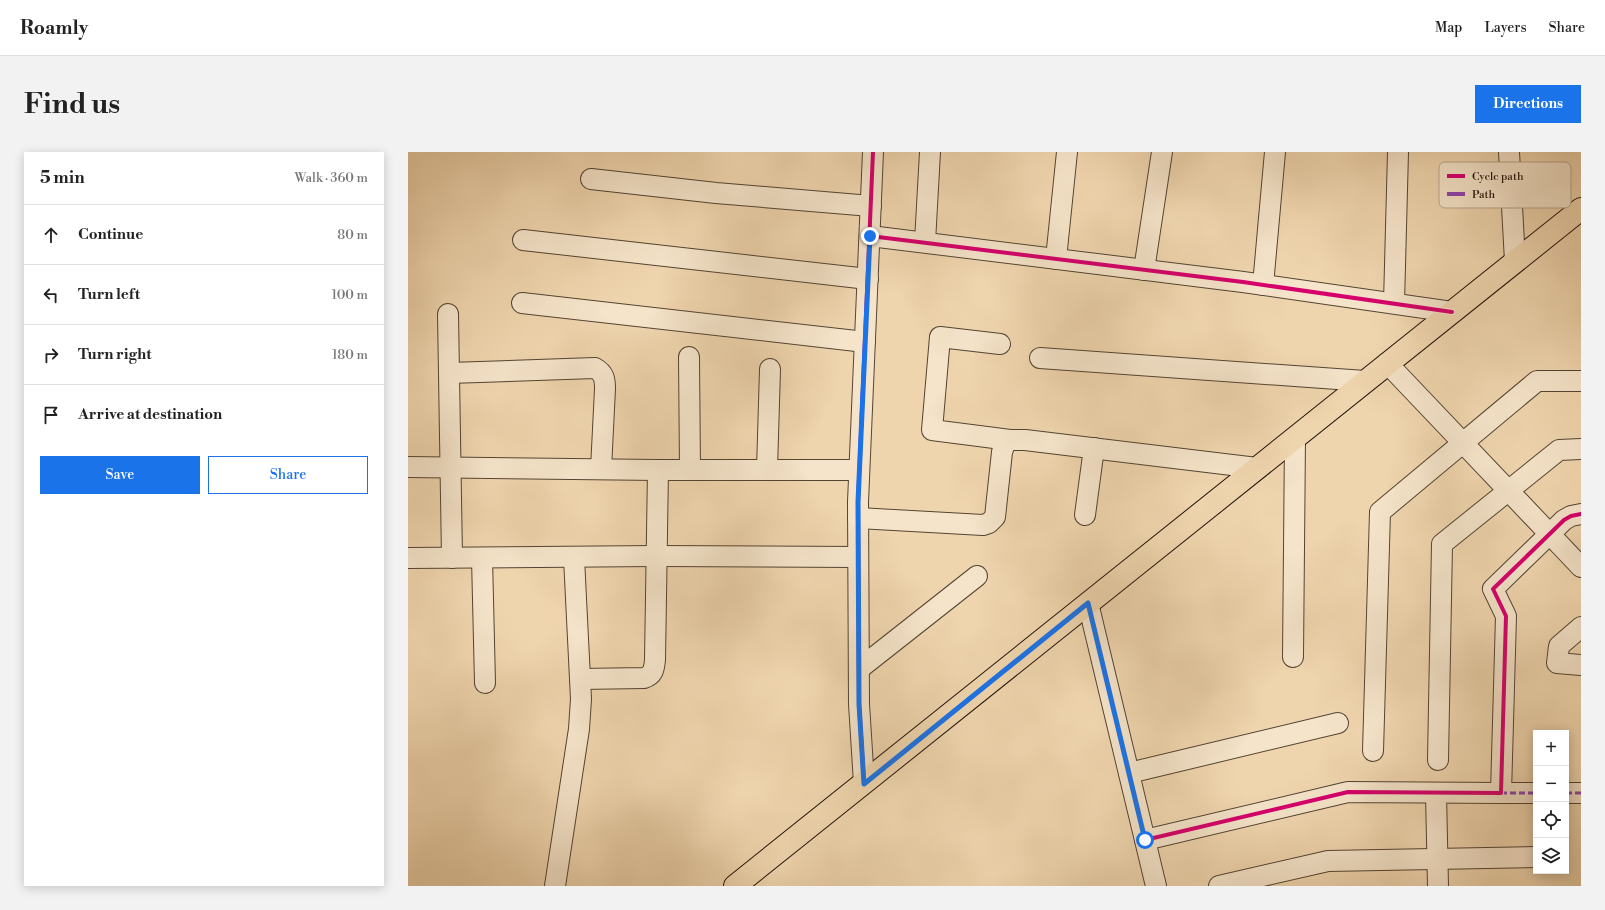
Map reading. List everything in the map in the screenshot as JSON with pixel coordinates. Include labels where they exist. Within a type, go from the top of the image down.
[{"type":"main road","points":[[738,885],[1387,363],[1581,209]]},
{"type":"street","points":[[864,784],[859,704],[858,518],[873,152]]},
{"type":"street","points":[[925,242],[930,152]]},
{"type":"street","points":[[1056,259],[1067,152]]},
{"type":"street","points":[[1144,270],[1162,152]]},
{"type":"street","points":[[1263,285],[1275,152]]},
{"type":"street","points":[[1394,303],[1398,152]]},
{"type":"street","points":[[1508,152],[1509,162]]},
{"type":"street","points":[[591,179],[716,193],[871,206]]},
{"type":"street","points":[[1512,208],[1515,261]]},
{"type":"street","points":[[870,236],[1263,285],[1452,312]]},
{"type":"street","points":[[523,240],[868,280]]},
{"type":"street","points":[[522,303],[865,342]]},
{"type":"street","points":[[448,314],[452,558]]},
{"type":"street","points":[[1000,344],[940,337],[932,430],[1257,468]]},
{"type":"street","points":[[689,357],[690,470]]},
{"type":"street","points":[[1040,358],[1365,381]]},
{"type":"street","points":[[1387,363],[1581,567]]},
{"type":"street","points":[[449,373],[595,368],[601,371],[604,377],[605,389],[601,469]]},
{"type":"street","points":[[767,470],[770,369]]},
{"type":"street","points":[[1373,751],[1380,512],[1537,381],[1581,381]]},
{"type":"street","points":[[1293,657],[1295,438]]},
{"type":"street","points":[[858,518],[983,525],[989,523],[995,517],[1002,452],[1005,444],[1010,440]]},
{"type":"street","points":[[1085,515],[1094,448]]},
{"type":"street","points":[[1438,760],[1442,544],[1559,450],[1581,449]]},
{"type":"street","points":[[408,467],[658,470],[859,470]]},
{"type":"street","points":[[580,679],[644,678],[652,674],[656,660],[658,470]]},
{"type":"street","points":[[1501,793],[1506,616],[1493,589],[1564,520],[1571,516],[1581,514]]},
{"type":"street","points":[[408,558],[574,558],[656,556],[858,557]]},
{"type":"street","points":[[482,558],[485,683]]},
{"type":"street","points":[[555,886],[579,729],[581,698],[574,558]]},
{"type":"street","points":[[859,669],[977,576]]},
{"type":"street","points":[[1088,603],[1156,886]]},
{"type":"street","points":[[1581,627],[1560,646],[1557,663],[1581,665]]},
{"type":"street","points":[[1129,772],[1338,723]]},
{"type":"street","points":[[1145,840],[1348,792],[1533,793]]},
{"type":"street","points":[[1436,793],[1438,886]]},
{"type":"street","points":[[1569,793],[1581,793]]},
{"type":"street","points":[[1219,886],[1328,861],[1533,857]]},
{"type":"marked path","points":[[1501,793],[1533,793]]},
{"type":"marked path","points":[[1569,793],[1581,793]]},
{"type":"cycle path","points":[[864,783],[859,704],[858,502],[873,152]]},
{"type":"cycle path","points":[[870,236],[1243,282],[1452,312]]},
{"type":"cycle path","points":[[1145,840],[1348,792],[1501,793],[1506,616],[1493,589],[1564,520],[1571,516],[1581,514]]},
{"type":"route","points":[[870,236],[858,502],[859,704],[864,784],[1088,603],[1145,840]]}]
